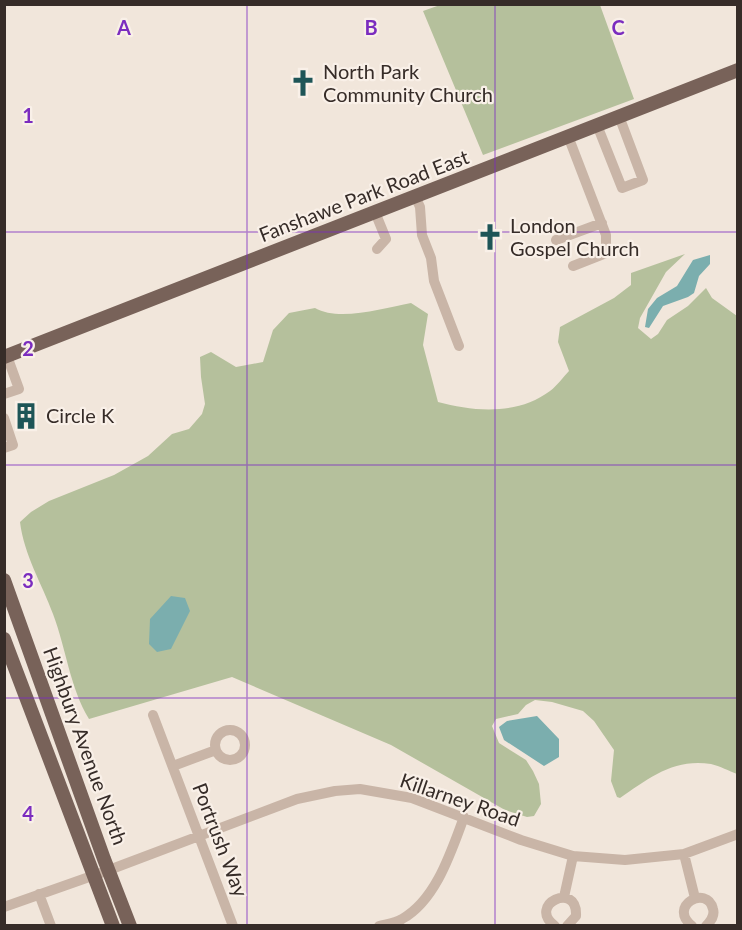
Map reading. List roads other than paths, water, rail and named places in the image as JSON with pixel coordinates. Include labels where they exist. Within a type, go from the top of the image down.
[{"type":"main road","name":"Fanshawe Park Road East","points":[[6,357],[738,70]]},
{"type":"main road","name":"Highbury Avenue North","points":[[4,580],[130,926]]},
{"type":"main road","name":"Highbury Avenue North","points":[[4,639],[113,926]]},
{"type":"street","points":[[597,125],[622,188],[643,180],[619,116]]},
{"type":"street","points":[[568,136],[606,235],[606,253],[573,266]]},
{"type":"street","points":[[416,196],[420,207],[422,235],[431,258],[434,281],[459,346]]},
{"type":"street","points":[[375,212],[386,239],[377,249]]},
{"type":"street","points":[[556,240],[602,223]]},
{"type":"street","points":[[4,394],[19,389],[6,357]]},
{"type":"street","points":[[4,448],[13,445],[6,427]]},
{"type":"street","name":"Portrush Way","points":[[153,715],[233,926]]},
{"type":"street","name":"Portrush Way","points":[[174,766],[216,750]]},
{"type":"street","name":"Killarney Road","points":[[4,906],[94,876],[297,799],[335,791],[360,789],[412,798],[521,840],[573,856],[625,860],[684,854],[738,834]]},
{"type":"street","points":[[380,926],[401,920],[423,903],[439,876],[464,817]]},
{"type":"street","points":[[684,854],[694,898]]},
{"type":"street","points":[[564,897],[573,856]]},
{"type":"street","points":[[39,894],[51,926]]},
{"type":"street","points":[[555,926],[547,916],[547,906],[554,899],[564,897],[572,902],[576,911],[574,920],[567,926]]},
{"type":"street","points":[[692,926],[687,922],[684,913],[687,903],[694,898],[704,898],[712,905],[714,914],[706,926]]},
{"type":"water","points":[[710,255],[710,264],[699,276],[694,293],[663,306],[649,328],[645,327],[648,309],[657,298],[677,286],[693,260]]},
{"type":"water","points":[[171,596],[185,598],[190,611],[171,649],[157,652],[149,644],[150,619]]},
{"type":"water","points":[[537,716],[559,739],[559,757],[544,766],[504,740],[499,727],[507,721]]},
{"type":"place","name":"North Park Community Church","points":[[303,83]]},
{"type":"place","name":"London Gospel Church","points":[[490,237]]},
{"type":"place","name":"Circle K","points":[[26,416]]}]
